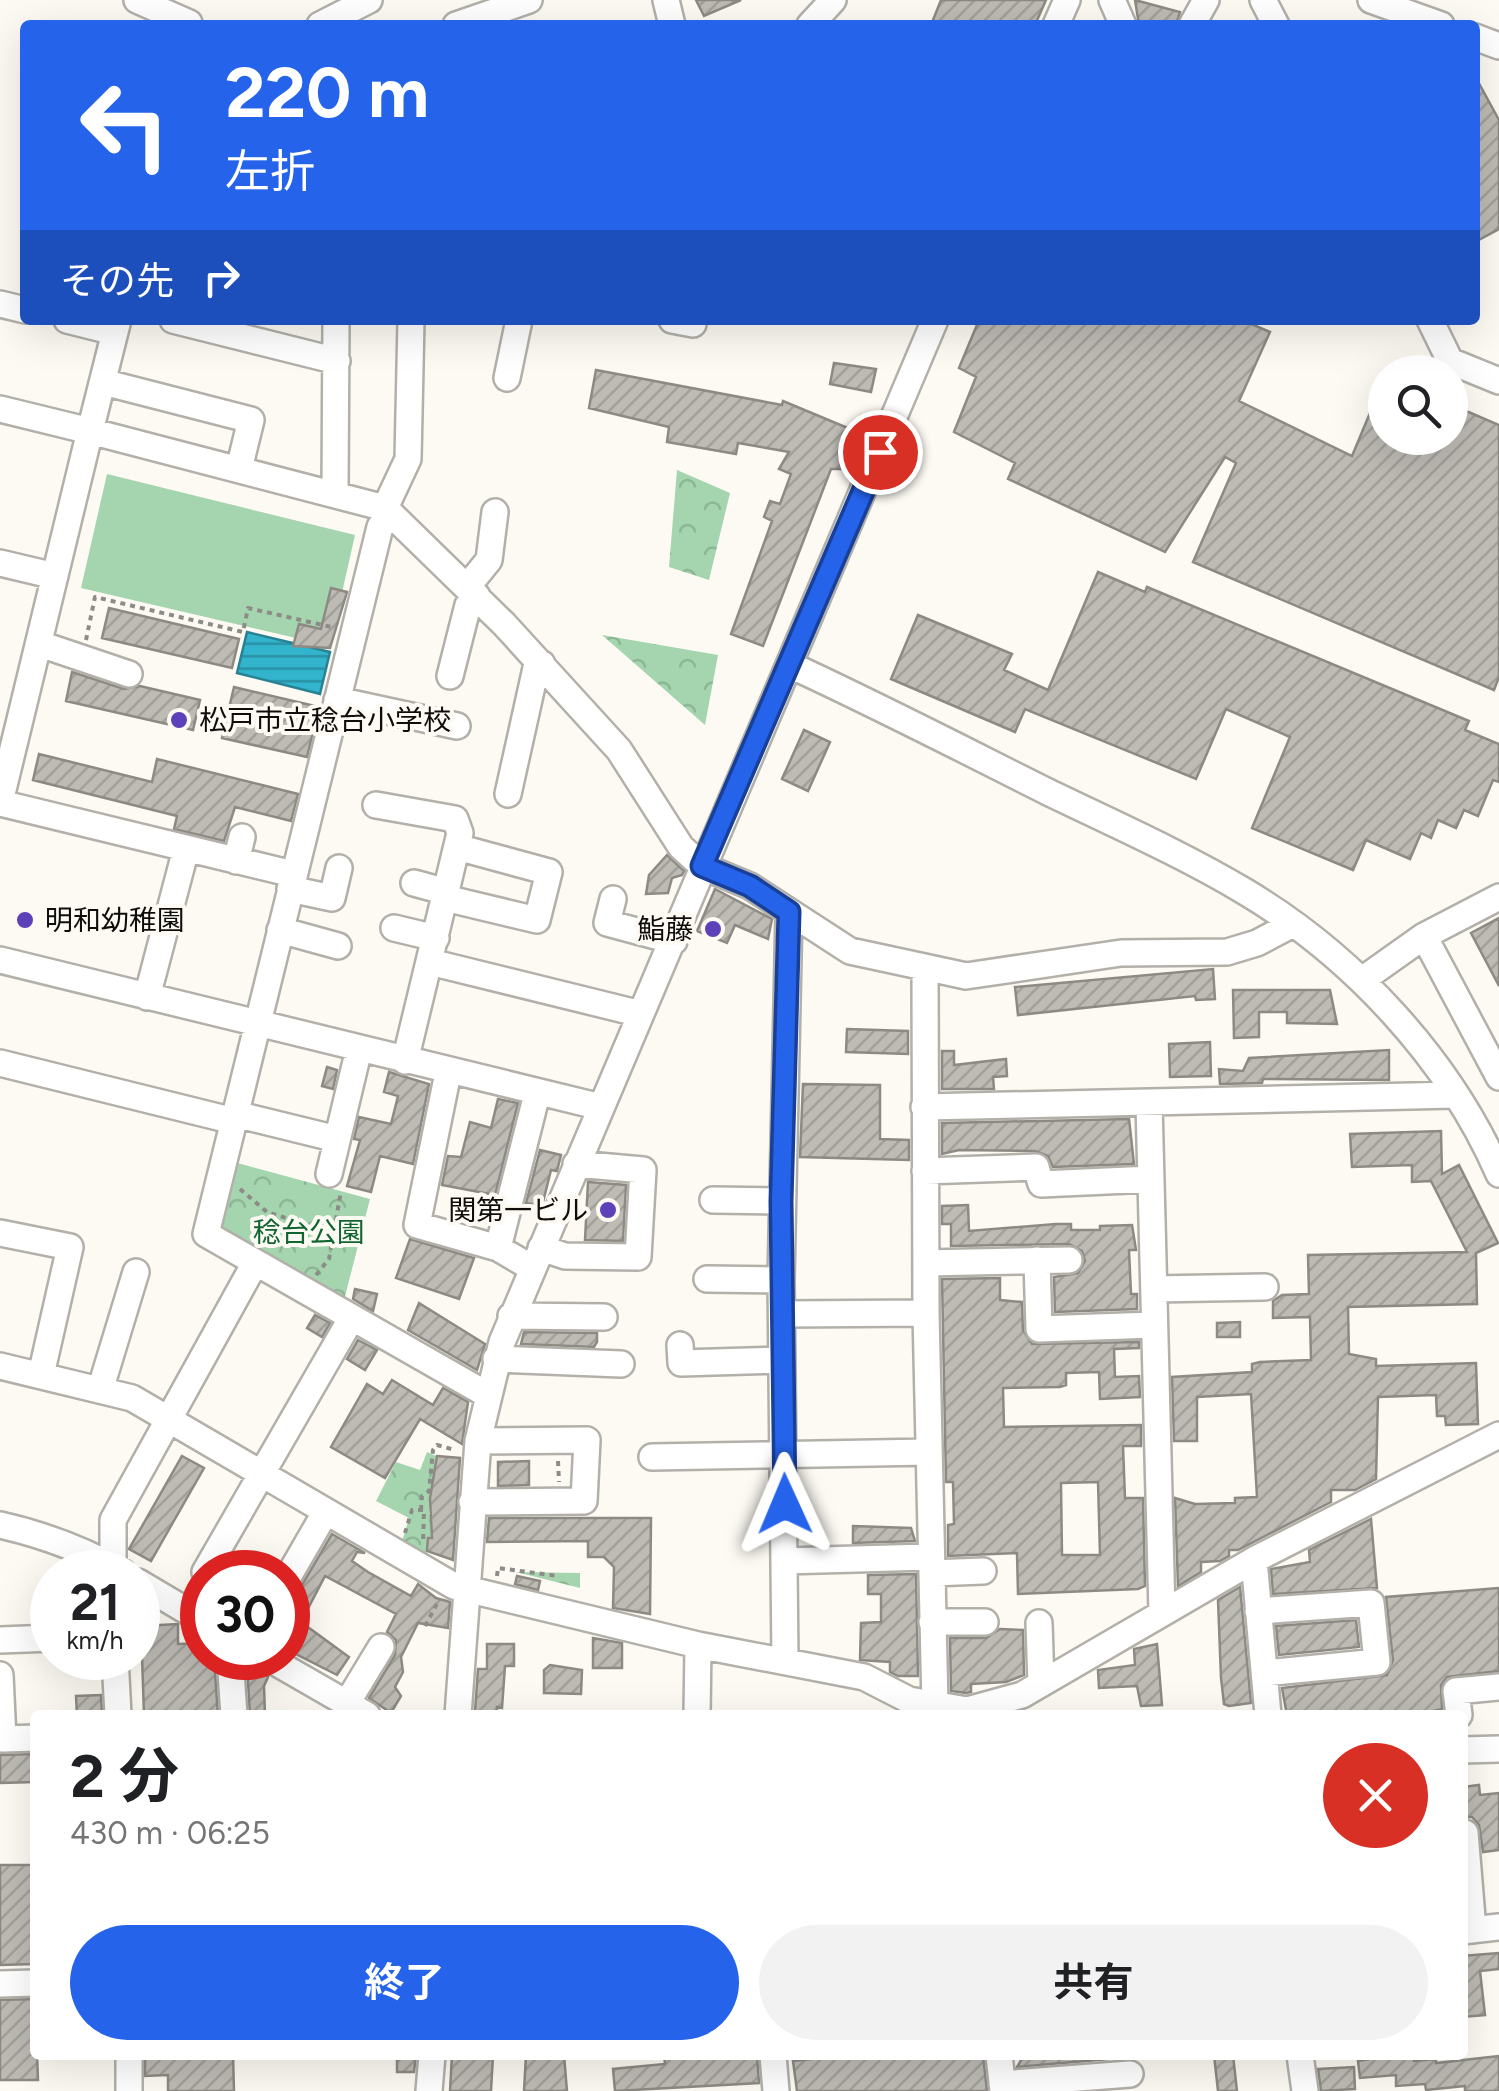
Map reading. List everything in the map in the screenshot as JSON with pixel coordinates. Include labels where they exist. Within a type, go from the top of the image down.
[{"type":"street","points":[[137,0],[190,16]]},
{"type":"street","points":[[814,20],[832,0]]},
{"type":"street","points":[[1371,0],[1426,20]]},
{"type":"street","points":[[332,20],[365,7]]},
{"type":"street","points":[[478,20],[527,9]]},
{"type":"street","points":[[193,325],[336,361]]},
{"type":"street","points":[[336,325],[336,492]]},
{"type":"street","points":[[410,325],[408,459],[380,527],[206,1234],[486,1394]]},
{"type":"street","points":[[507,378],[517,325]]},
{"type":"street","points":[[458,1710],[458,1586],[472,1502],[471,1447],[496,1359],[933,325]]},
{"type":"street","points":[[1432,325],[1450,361],[1499,381]]},
{"type":"street","points":[[117,326],[40,644],[10,719],[0,802],[186,849],[239,849],[292,881],[332,898],[339,868]]},
{"type":"street","points":[[103,382],[251,420],[239,469]]},
{"type":"street","points":[[0,409],[336,492],[387,512],[472,592],[619,750],[680,847],[702,866],[750,886],[850,951],[966,976],[1121,953],[1227,952],[1257,943],[1292,924]]},
{"type":"street","points":[[450,676],[472,592],[489,560],[495,512]]},
{"type":"street","points":[[0,564],[55,576]]},
{"type":"street","points":[[40,644],[129,674]]},
{"type":"street","points":[[508,794],[536,668],[542,664]]},
{"type":"street","points":[[790,665],[1244,891],[1292,924],[1362,980],[1455,1095],[1499,1174]]},
{"type":"street","points":[[337,700],[456,726]]},
{"type":"street","points":[[376,806],[455,819],[460,833],[405,1061]]},
{"type":"street","points":[[414,883],[537,920],[549,872],[456,847]]},
{"type":"street","points":[[147,997],[186,849]]},
{"type":"street","points":[[1362,980],[1424,936],[1499,896]]},
{"type":"street","points":[[613,899],[608,923],[674,941]]},
{"type":"street","points":[[785,1660],[780,1280],[789,912]]},
{"type":"street","points":[[394,928],[433,950],[641,1014]]},
{"type":"street","points":[[280,930],[338,946]]},
{"type":"street","points":[[1424,936],[1499,1077]]},
{"type":"street","points":[[0,960],[448,1073],[601,1107]]},
{"type":"street","points":[[926,968],[926,1313],[935,1706]]},
{"type":"street","points":[[335,1182],[337,1139],[359,1049]]},
{"type":"street","points":[[0,1063],[337,1139]]},
{"type":"street","points":[[448,1073],[417,1225],[536,1258],[638,1257],[642,1170],[576,1164]]},
{"type":"street","points":[[498,1248],[537,1094]]},
{"type":"street","points":[[924,1107],[1455,1095]]},
{"type":"street","points":[[1148,1103],[1162,1614]]},
{"type":"street","points":[[925,1172],[1036,1167],[1041,1184],[1151,1180]]},
{"type":"street","points":[[713,1200],[781,1201]]},
{"type":"street","points":[[0,1232],[70,1247],[42,1375]]},
{"type":"street","points":[[1037,1260],[1039,1328],[1154,1326]]},
{"type":"street","points":[[926,1263],[1070,1260]]},
{"type":"street","points":[[115,1550],[114,1520],[255,1263]]},
{"type":"street","points":[[707,1279],[780,1280]]},
{"type":"street","points":[[101,1387],[127,1282]]},
{"type":"street","points":[[1154,1289],[1266,1287]]},
{"type":"street","points":[[783,1314],[926,1313]]},
{"type":"street","points":[[512,1316],[604,1317]]},
{"type":"street","points":[[218,1550],[351,1318]]},
{"type":"street","points":[[496,1359],[621,1364]]},
{"type":"street","points":[[680,1363],[781,1360]]},
{"type":"street","points":[[0,1366],[101,1387],[132,1398],[324,1513],[410,1556],[458,1586],[698,1645],[864,1677],[907,1707],[953,1710]]},
{"type":"street","points":[[979,1710],[1042,1684],[1254,1560],[1499,1434]]},
{"type":"street","points":[[471,1447],[586,1440],[584,1501],[472,1502]]},
{"type":"street","points":[[652,1457],[929,1452]]},
{"type":"street","points":[[303,1550],[324,1513]]},
{"type":"street","points":[[0,1525],[38,1534],[72,1550]]},
{"type":"street","points":[[1254,1560],[1268,1710]]},
{"type":"street","points":[[784,1561],[930,1565],[983,1571]]},
{"type":"street","points":[[1258,1611],[1371,1603],[1377,1662],[1264,1673]]},
{"type":"street","points":[[932,1622],[985,1622]]},
{"type":"street","points":[[1040,1623],[1042,1684]]},
{"type":"street","points":[[0,1640],[30,1639]]},
{"type":"street","points":[[697,1710],[698,1645]]},
{"type":"street","points":[[306,1680],[357,1709],[381,1647]]},
{"type":"street","points":[[0,1675],[3,1739],[30,1738]]},
{"type":"street","points":[[116,1680],[118,1710]]},
{"type":"street","points":[[232,1680],[234,1710]]},
{"type":"street","points":[[1458,1710],[1456,1691],[1499,1688]]},
{"type":"street","points":[[1468,1750],[1499,1749]]},
{"type":"street","points":[[1468,1854],[1478,1929]]},
{"type":"street","points":[[0,1984],[30,1983]]},
{"type":"street","points":[[129,2060],[129,2091]]},
{"type":"street","points":[[429,2091],[432,2060]]},
{"type":"street","points":[[773,2060],[776,2091]]},
{"type":"street","points":[[999,2060],[1002,2087],[1130,2074]]},
{"type":"street","points":[[1301,2060],[1304,2091]]},
{"type":"path","points":[[82,658],[95,597],[243,632],[248,608],[346,630]]},
{"type":"path","points":[[221,1172],[267,1212],[333,1234]]},
{"type":"path","points":[[304,1291],[329,1259],[335,1182]]},
{"type":"path","points":[[558,1440],[559,1502]]},
{"type":"path","points":[[410,1556],[437,1445],[471,1447]]},
{"type":"path","points":[[410,1556],[412,1510],[421,1510]]},
{"type":"path","points":[[493,1596],[498,1568],[558,1576]]},
{"type":"path","points":[[425,1626],[458,1586]]},
{"type":"green space","points":[[677,470],[730,493],[709,580],[669,567]]},
{"type":"green space","points":[[107,474],[355,535],[330,646],[81,588]]},
{"type":"green space","points":[[602,635],[718,655],[705,725]]},
{"type":"green space","name":"稔台公園","points":[[230,1161],[370,1199],[342,1308],[213,1232]]},
{"type":"green space","points":[[427,1452],[436,1456],[429,1514],[433,1518],[432,1537],[427,1538],[427,1557],[400,1548],[409,1518],[376,1501],[396,1462],[420,1470]]},
{"type":"green space","points":[[516,1572],[580,1573],[580,1588]]},
{"type":"water","points":[[247,632],[330,652],[320,694],[237,673]]},
{"type":"building","points":[[696,0],[741,0],[704,16]]},
{"type":"building","points":[[941,0],[1046,0],[1037,20],[933,20]]},
{"type":"building","points":[[1135,0],[1180,12],[1178,20],[1138,20]]},
{"type":"building","points":[[1480,85],[1499,120],[1499,229],[1480,239]]},
{"type":"building","points":[[977,325],[1254,325],[1270,332],[1239,401],[1352,456],[1368,418],[1368,455],[1468,455],[1468,412],[1499,425],[1499,677],[1494,690],[1193,562],[1236,463],[1225,457],[1165,552],[1008,479],[1015,463],[954,432],[976,377],[959,368]]},
{"type":"building","points":[[834,363],[876,369],[871,392],[830,384]]},
{"type":"building","points":[[596,370],[782,405],[783,401],[855,431],[842,469],[831,469],[763,646],[731,634],[772,521],[764,517],[770,501],[780,504],[791,474],[779,469],[789,452],[738,443],[736,454],[667,442],[669,427],[589,408]]},
{"type":"building","points":[[1098,572],[1145,592],[1147,587],[1469,721],[1465,730],[1499,744],[1499,782],[1493,780],[1478,816],[1464,810],[1456,828],[1438,820],[1431,838],[1421,833],[1410,859],[1366,840],[1353,870],[1252,828],[1290,737],[1226,709],[1196,779],[1025,709],[1015,732],[891,679],[918,615],[1012,654],[1004,670],[1048,690]]},
{"type":"building","points":[[331,588],[347,592],[330,648],[293,646],[299,624],[321,629]]},
{"type":"building","points":[[109,608],[239,639],[232,668],[102,638]]},
{"type":"building","points":[[72,672],[124,689],[140,686],[200,700],[193,730],[66,701]]},
{"type":"building","points":[[234,687],[319,707],[307,757],[222,738]]},
{"type":"building","points":[[804,730],[830,742],[808,791],[782,779]]},
{"type":"building","points":[[39,754],[152,782],[157,759],[298,794],[291,821],[235,807],[224,841],[174,829],[177,816],[33,780]]},
{"type":"building","points":[[667,855],[684,871],[682,875],[672,878],[668,893],[646,894],[649,875]]},
{"type":"building","points":[[715,889],[772,919],[768,939],[735,925],[727,943],[697,931]]},
{"type":"building","points":[[1499,918],[1499,986],[1471,933]]},
{"type":"building","points":[[1213,969],[1215,999],[1196,1000],[1195,996],[1018,1015],[1015,987]]},
{"type":"building","points":[[1233,990],[1330,990],[1337,1024],[1287,1023],[1287,1012],[1259,1012],[1259,1037],[1234,1038]]},
{"type":"building","points":[[847,1029],[908,1031],[908,1054],[846,1052]]},
{"type":"building","points":[[1210,1042],[1211,1076],[1170,1077],[1169,1044]]},
{"type":"building","points":[[1389,1050],[1389,1080],[1263,1079],[1262,1083],[1220,1084],[1219,1069],[1243,1071],[1249,1058]]},
{"type":"building","points":[[942,1051],[954,1051],[954,1065],[1006,1059],[1007,1076],[993,1077],[994,1089],[942,1089]]},
{"type":"building","points":[[327,1067],[337,1070],[333,1089],[322,1086]]},
{"type":"building","points":[[389,1072],[429,1084],[413,1164],[380,1156],[371,1192],[347,1186],[360,1140],[354,1139],[359,1117],[391,1124],[398,1096],[384,1092]]},
{"type":"building","points":[[803,1084],[880,1085],[880,1139],[909,1140],[909,1160],[800,1157]]},
{"type":"building","points":[[498,1099],[518,1103],[495,1195],[442,1185],[448,1156],[461,1157],[470,1122],[491,1128]]},
{"type":"building","points":[[1129,1119],[1134,1164],[1053,1167],[1048,1156],[1035,1151],[959,1150],[942,1154],[942,1123]]},
{"type":"building","points":[[1441,1131],[1442,1174],[1459,1165],[1498,1243],[1476,1253],[1477,1304],[1348,1307],[1349,1354],[1376,1359],[1376,1366],[1476,1363],[1478,1424],[1446,1425],[1445,1416],[1437,1416],[1436,1395],[1378,1397],[1376,1479],[1355,1490],[1331,1490],[1331,1502],[1238,1550],[1229,1550],[1229,1556],[1220,1561],[1201,1562],[1201,1572],[1178,1586],[1175,1498],[1195,1504],[1235,1503],[1235,1498],[1257,1497],[1251,1394],[1197,1397],[1197,1441],[1174,1441],[1172,1377],[1252,1372],[1252,1364],[1260,1362],[1311,1360],[1310,1317],[1273,1318],[1273,1301],[1282,1295],[1309,1294],[1308,1255],[1467,1252],[1431,1181],[1412,1182],[1412,1165],[1352,1167],[1350,1134]]},
{"type":"building","points":[[540,1150],[561,1155],[557,1171],[551,1170],[542,1206],[526,1203]]},
{"type":"building","name":"関第一ビル","points":[[588,1182],[626,1185],[623,1241],[585,1240]]},
{"type":"building","points":[[968,1205],[969,1231],[1056,1224],[1071,1224],[1071,1230],[1100,1230],[1100,1226],[1132,1225],[1136,1250],[1129,1250],[1131,1294],[1137,1294],[1137,1309],[1055,1312],[1054,1277],[1078,1273],[1085,1261],[1082,1251],[1069,1244],[951,1246],[951,1224],[942,1224],[942,1206]]},
{"type":"building","points":[[410,1239],[474,1258],[459,1299],[396,1278]]},
{"type":"building","points":[[1000,1278],[1000,1300],[1022,1302],[1023,1330],[1032,1344],[1139,1342],[1139,1348],[1114,1349],[1115,1377],[1139,1376],[1140,1397],[1100,1399],[1099,1372],[1066,1373],[1066,1385],[1060,1387],[1003,1388],[1004,1427],[1141,1425],[1141,1446],[1123,1446],[1125,1498],[1143,1498],[1145,1586],[1018,1594],[1017,1553],[948,1556],[948,1525],[954,1524],[953,1482],[946,1482],[942,1279]],"holes":[[[1098,1482],[1100,1555],[1062,1555],[1061,1483]]]},
{"type":"building","points":[[355,1289],[377,1294],[373,1311],[353,1299]]},
{"type":"building","points":[[419,1303],[485,1344],[477,1370],[408,1330]]},
{"type":"building","points":[[315,1315],[330,1323],[322,1337],[307,1328]]},
{"type":"building","points":[[1240,1322],[1240,1337],[1217,1337],[1217,1323]]},
{"type":"building","points":[[524,1332],[597,1333],[597,1342],[594,1347],[521,1344]]},
{"type":"building","points":[[358,1340],[377,1350],[365,1370],[347,1359]]},
{"type":"building","points":[[392,1380],[433,1405],[443,1388],[468,1402],[462,1444],[420,1419],[385,1478],[331,1447],[367,1384],[383,1394]]},
{"type":"building","points":[[182,1456],[204,1468],[157,1550],[129,1549]]},
{"type":"building","points":[[437,1456],[460,1458],[453,1560],[427,1551],[428,1538],[432,1538],[430,1498]]},
{"type":"building","points":[[529,1461],[529,1485],[498,1486],[498,1462]]},
{"type":"building","points":[[489,1518],[651,1518],[650,1614],[613,1608],[614,1567],[604,1557],[588,1557],[588,1541],[487,1542]]},
{"type":"building","points":[[1371,1519],[1377,1588],[1273,1594],[1271,1569],[1310,1562],[1309,1550]]},
{"type":"building","points":[[853,1526],[911,1528],[915,1541],[853,1543]]},
{"type":"building","points":[[332,1534],[365,1553],[357,1552],[352,1561],[368,1572],[411,1596],[418,1584],[436,1598],[450,1602],[448,1628],[418,1623],[401,1657],[403,1672],[395,1687],[401,1696],[393,1710],[369,1698],[395,1655],[396,1640],[387,1632],[396,1614],[325,1576],[310,1605],[310,1571]]},
{"type":"building","points":[[916,1574],[918,1676],[898,1676],[890,1672],[890,1662],[860,1660],[861,1623],[881,1622],[881,1594],[868,1594],[868,1575]]},
{"type":"building","points":[[517,1576],[540,1581],[538,1590],[515,1584]]},
{"type":"building","points":[[1240,1587],[1251,1703],[1229,1706],[1224,1704],[1221,1678],[1218,1600]]},
{"type":"building","points":[[1499,1588],[1499,1671],[1447,1677],[1441,1685],[1442,1709],[1438,1710],[1286,1710],[1282,1688],[1387,1675],[1393,1660],[1386,1597]]},
{"type":"building","points":[[1356,1620],[1359,1647],[1279,1655],[1276,1626]]},
{"type":"building","points":[[178,1624],[180,1680],[216,1680],[218,1710],[144,1710],[143,1680],[160,1680],[160,1625]]},
{"type":"building","points":[[310,1629],[349,1657],[337,1675],[310,1661]]},
{"type":"building","points":[[1000,1629],[1023,1630],[1024,1675],[1006,1682],[971,1684],[971,1692],[951,1691],[950,1638],[986,1638]]},
{"type":"building","points":[[593,1638],[622,1643],[622,1668],[593,1668]]},
{"type":"building","points":[[487,1644],[514,1644],[514,1666],[505,1666],[502,1708],[475,1710],[478,1669],[487,1669]]},
{"type":"building","points":[[1157,1644],[1162,1705],[1141,1706],[1137,1686],[1099,1688],[1098,1670],[1135,1665],[1134,1649]]},
{"type":"building","points":[[550,1665],[582,1670],[581,1694],[544,1693],[544,1670]]},
{"type":"building","points":[[248,1680],[267,1680],[265,1710],[250,1710]]},
{"type":"building","points":[[101,1695],[102,1710],[77,1710],[76,1696]]},
{"type":"building","points":[[30,1754],[30,1782],[0,1783],[0,1755]]},
{"type":"building","points":[[1479,1785],[1480,1795],[1499,1793],[1499,1850],[1483,1852],[1479,1825],[1468,1817],[1468,1786]]},
{"type":"building","points":[[0,1865],[30,1865],[30,1964],[0,1965]]},
{"type":"building","points":[[1499,1953],[1499,1969],[1480,1971],[1485,2015],[1468,2016],[1468,1956]]},
{"type":"building","points":[[30,1999],[30,2060],[37,2060],[38,2080],[0,2080],[0,2000]]},
{"type":"building","points":[[1499,2056],[1499,2091],[1465,2091],[1465,2086],[1426,2090],[1425,2084],[1396,2086],[1396,2075],[1360,2078],[1358,2061],[1436,2063]]},
{"type":"building","points":[[145,2060],[233,2060],[234,2091],[168,2091],[168,2075],[145,2076]]},
{"type":"building","points":[[397,2060],[415,2060],[414,2072],[397,2072]]},
{"type":"building","points":[[452,2060],[493,2060],[491,2091],[450,2091]]},
{"type":"building","points":[[526,2060],[564,2060],[567,2091],[524,2091]]},
{"type":"building","points":[[665,2060],[757,2060],[759,2083],[615,2091],[613,2069],[665,2064]]},
{"type":"building","points":[[984,2060],[987,2091],[797,2091],[793,2061]]},
{"type":"building","points":[[1021,2060],[1097,2060],[1017,2067]]},
{"type":"building","points":[[1215,2060],[1234,2060],[1237,2091],[1218,2091]]},
{"type":"building","points":[[1354,2067],[1355,2089],[1321,2091],[1318,2069]]},
{"type":"place","name":"松戸市立稔台小学校","points":[[179,720]]},
{"type":"place","name":"明和幼稚園","points":[[25,920]]},
{"type":"place","name":"鮨藤","points":[[713,929]]},
{"type":"place","name":"関第一ビル","points":[[608,1210]]},
{"type":"route","points":[[785,1504],[780,1280],[789,912],[750,886],[702,866],[880,452]]}]
